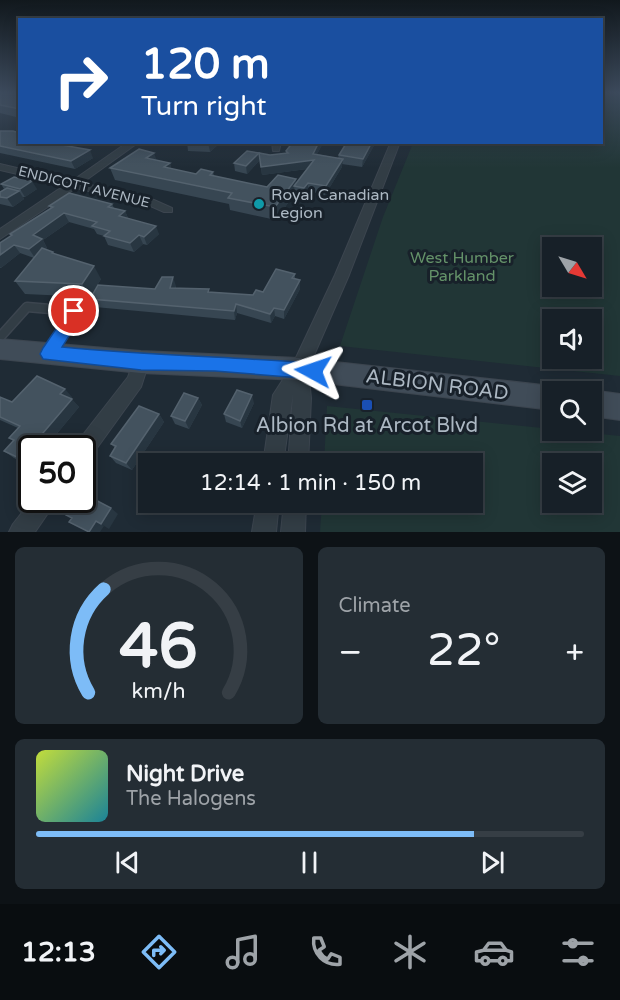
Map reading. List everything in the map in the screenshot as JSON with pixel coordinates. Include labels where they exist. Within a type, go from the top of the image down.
[{"type":"main road","name":"ALBION ROAD","points":[[0,349],[141,362],[299,369],[542,397]]},
{"type":"main road","points":[[602,405],[620,407]]},
{"type":"street","points":[[0,235],[132,144]]},
{"type":"street","points":[[274,453],[282,394],[299,369],[342,275],[395,144]]},
{"type":"street","name":"ENDICOTT AVENUE","points":[[0,167],[150,202],[168,210]]},
{"type":"street","points":[[95,435],[135,381],[141,362]]},
{"type":"street","points":[[299,369],[302,398],[299,453]]},
{"type":"street","points":[[21,532],[36,513]]},
{"type":"street","points":[[264,532],[267,513]]},
{"type":"street","points":[[293,532],[294,513]]},
{"type":"lane","points":[[0,337],[27,307],[74,311],[75,314],[49,354]]},
{"type":"green space","name":"West Humber Parkland","points":[[603,118],[620,118],[620,376],[555,369],[602,369],[602,309],[542,309],[542,368],[340,346],[383,217],[413,144],[603,144]]},
{"type":"green space","points":[[327,406],[542,428],[542,441],[602,441],[602,434],[620,436],[620,532],[320,532],[321,513],[483,513],[483,453],[325,453]]},
{"type":"building","points":[[0,131],[13,131],[18,132],[18,144],[56,144],[90,150],[71,161],[0,146]]},
{"type":"building","points":[[291,144],[318,144],[313,154],[343,159],[326,186],[308,183],[304,188],[294,186],[314,160],[261,167],[259,153],[270,155],[288,153],[286,151]]},
{"type":"building","points":[[346,144],[371,144],[363,159],[339,155]]},
{"type":"building","points":[[139,149],[154,153],[146,158],[170,163],[164,167],[196,174],[201,169],[213,172],[210,175],[267,187],[278,175],[296,179],[275,207],[228,198],[232,193],[110,168]]},
{"type":"building","points":[[247,151],[259,153],[246,166],[234,163]]},
{"type":"building","points":[[14,177],[32,181],[20,189],[1,184]]},
{"type":"building","points":[[7,188],[19,191],[7,198],[0,197],[0,192]]},
{"type":"building","points":[[69,193],[112,204],[108,207],[125,211],[119,216],[156,226],[144,237],[139,235],[130,243],[104,236],[110,231],[92,226],[97,222],[64,213],[33,235],[42,239],[29,249],[14,245],[0,255],[0,243],[12,235],[10,234],[53,207],[49,206]]},
{"type":"building","points":[[42,248],[94,266],[82,284],[15,281]]},
{"type":"building","points":[[276,269],[295,274],[292,278],[300,280],[284,310],[274,308],[270,314],[236,304],[234,311],[90,299],[98,285],[155,289],[162,277],[173,277],[170,288],[209,289],[208,292],[253,295],[256,290],[263,292]]},
{"type":"building","points":[[37,376],[65,389],[60,394],[72,399],[41,435],[18,435],[17,457],[4,451],[14,440],[9,438],[20,426],[0,417],[0,397],[12,402]]},
{"type":"building","points":[[237,390],[252,395],[240,421],[224,414]]},
{"type":"building","points":[[184,393],[198,398],[185,421],[171,416]]},
{"type":"building","points":[[139,406],[159,414],[126,463],[110,456],[116,446],[111,444]]},
{"type":"building","points":[[96,500],[111,508],[101,524],[96,521],[89,532],[69,522],[72,518],[66,515],[67,513],[96,513]]},
{"type":"place","name":"Royal Canadian Legion","points":[[259,204]]},
{"type":"place","name":"Albion Rd at Arcot Blvd","points":[[367,405]]},
{"type":"route","points":[[74,311],[75,314],[49,354],[141,362],[215,364],[313,371]]}]
